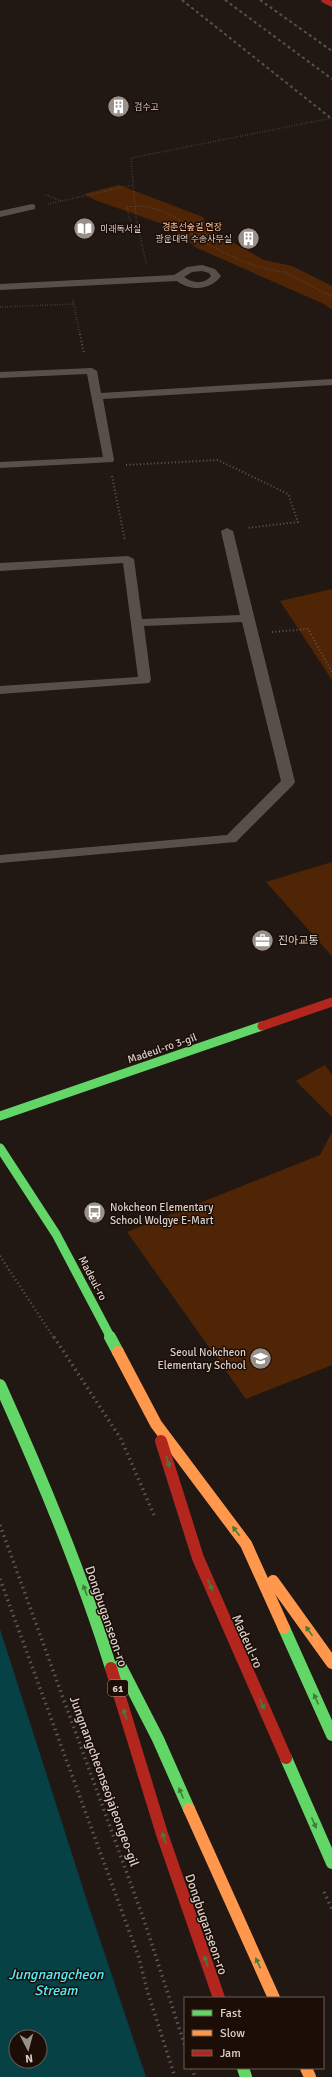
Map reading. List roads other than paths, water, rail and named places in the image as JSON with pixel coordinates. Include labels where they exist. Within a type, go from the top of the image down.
[{"type":"main road","points":[[324,0],[332,4]]},
{"type":"main road","name":"Madeul-ro 3-gil","points":[[0,1116],[332,1002]]},
{"type":"main road","name":"Madeul-ro","points":[[0,1148],[56,1234],[156,1424],[246,1544],[332,1735]]},
{"type":"main road","name":"Dongbuganseon-ro","points":[[0,1385],[46,1487],[100,1630],[162,1834],[219,1997]]},
{"type":"main road","name":"Madeul-ro","points":[[156,1424],[198,1558],[332,1863]]},
{"type":"main road","points":[[246,1544],[332,1663]]},
{"type":"main road","points":[[100,1630],[137,1696],[158,1739],[210,1860],[274,1997]]},
{"type":"lane","points":[[0,214],[32,207]]},
{"type":"lane","points":[[0,287],[180,278]]},
{"type":"lane","points":[[0,376],[92,371],[109,463],[0,465]]},
{"type":"lane","points":[[96,396],[332,382]]},
{"type":"lane","points":[[0,859],[231,839],[288,782],[250,632],[227,531]]},
{"type":"lane","points":[[0,567],[128,558],[145,680],[0,690]]},
{"type":"lane","points":[[137,624],[247,618]]},
{"type":"water","name":"Jungnangcheon Stream","points":[[0,1629],[87,1901],[146,2077],[0,2077]]},
{"type":"railway","points":[[182,0],[332,119]]},
{"type":"railway","points":[[225,0],[332,79]]},
{"type":"railway","points":[[260,0],[332,51]]},
{"type":"place","name":"검수고","points":[[118,107]]},
{"type":"place","name":"미래독서실","points":[[84,229]]},
{"type":"place","name":"광운대역 수송사무실","points":[[248,239]]},
{"type":"place","name":"진아교통","points":[[262,940]]},
{"type":"place","name":"Nokcheon Elementary School Wolgye E-Mart","points":[[94,1213]]},
{"type":"place","name":"Seoul Nokcheon Elementary School","points":[[261,1358]]},
{"type":"park label","name":"경춘선숲길 연장","points":[[192,227]]}]
